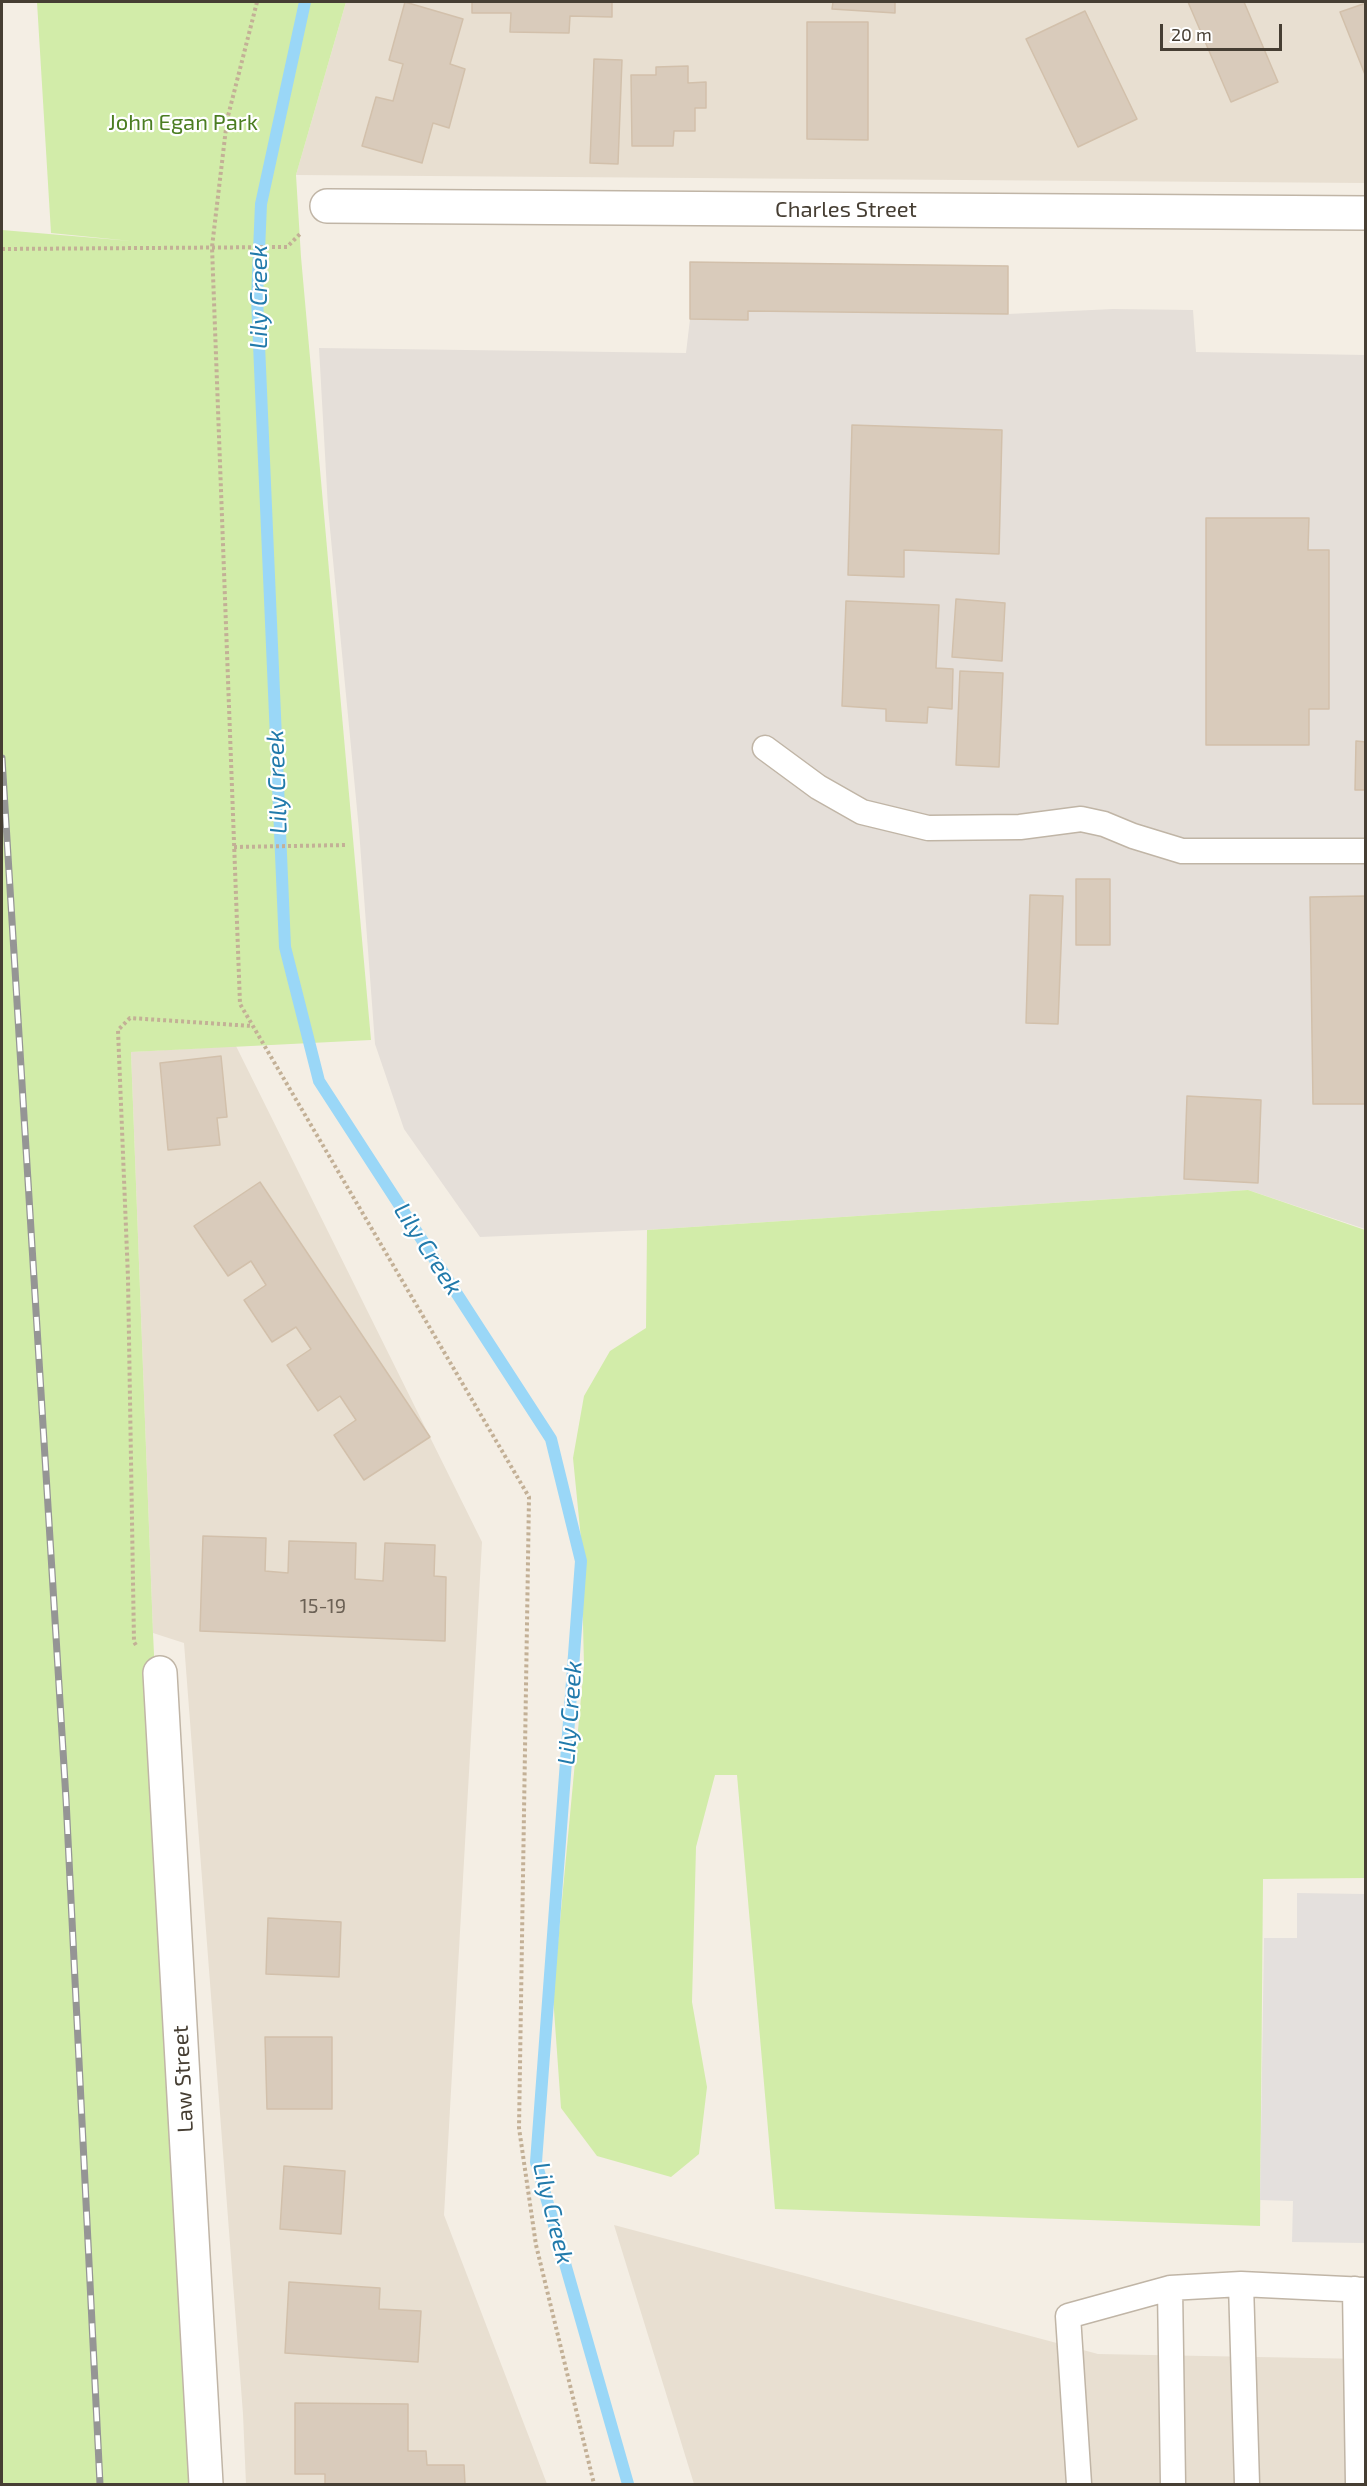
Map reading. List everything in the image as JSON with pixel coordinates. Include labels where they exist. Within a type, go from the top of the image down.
[{"type":"street","name":"Charles Street","points":[[327,206],[1365,213]]},
{"type":"street","name":"Law Street","points":[[160,1673],[206,2484]]},
{"type":"lane","points":[[765,748],[818,787],[862,812],[928,828],[1010,828],[1081,819],[1104,824],[1133,836],[1182,851],[1365,851]]},
{"type":"lane","points":[[1241,2284],[1247,2484]]},
{"type":"lane","points":[[1078,2484],[1068,2316],[1170,2288],[1241,2284],[1360,2289],[1358,2484]]},
{"type":"lane","points":[[1170,2288],[1173,2484]]},
{"type":"path","points":[[257,2],[227,120],[212,247],[240,1004],[530,1497],[519,2128],[536,2245],[594,2484]]},
{"type":"path","points":[[2,249],[287,247]]},
{"type":"path","points":[[234,847],[348,845]]},
{"type":"path","points":[[160,1673],[134,1642],[128,1278],[118,1030],[130,1018],[252,1026]]},
{"type":"shaded area","points":[[346,2],[1365,2],[1365,183],[296,175]]},
{"type":"shaded area","points":[[690,262],[1008,266],[1008,314],[1113,309],[1193,310],[1196,352],[1365,355],[1365,1229],[1248,1190],[647,1230],[480,1237],[404,1129],[375,1044],[359,830],[328,508],[319,348],[686,353],[690,319]]},
{"type":"shaded area","points":[[236,1046],[482,1542],[444,2215],[547,2484],[246,2484],[243,2414],[184,1643],[153,1633],[131,1052]]},
{"type":"shaded area","points":[[1297,1893],[1365,1894],[1365,2243],[1292,2242],[1293,2201],[1260,2200],[1264,1938],[1297,1938]]},
{"type":"shaded area","points":[[614,2225],[1098,2354],[1365,2359],[1365,2484],[694,2484]]},
{"type":"green space","name":"John Egan Park","points":[[37,2],[346,2],[296,175],[301,257],[371,1040],[131,1052],[153,1633],[193,2484],[2,2484],[2,230],[131,241],[51,233]]},
{"type":"green space","points":[[1248,1190],[1365,1230],[1365,1878],[1263,1879],[1260,2226],[775,2209],[737,1775],[715,1775],[696,1847],[692,2002],[707,2087],[699,2154],[671,2177],[597,2156],[561,2108],[553,1996],[584,1666],[581,1539],[573,1458],[584,1396],[610,1351],[646,1328],[647,1230]]},
{"type":"building","points":[[405,2],[463,19],[450,64],[465,69],[449,128],[433,123],[422,163],[362,146],[376,97],[393,101],[403,64],[389,60]]},
{"type":"building","points":[[472,2],[612,2],[612,17],[570,16],[569,33],[510,32],[511,13],[472,13]]},
{"type":"building","points":[[833,2],[895,2],[895,13],[832,9]]},
{"type":"building","points":[[1188,2],[1244,2],[1278,82],[1231,102]]},
{"type":"building","points":[[1366,3],[1366,77],[1340,12]]},
{"type":"building","points":[[1085,11],[1137,119],[1078,147],[1026,39]]},
{"type":"building","points":[[807,22],[868,22],[868,140],[807,139]]},
{"type":"building","points":[[594,59],[622,60],[618,164],[590,163]]},
{"type":"building","points":[[688,66],[688,83],[706,82],[706,108],[695,108],[695,131],[674,131],[673,146],[632,146],[631,75],[656,75],[656,67]]},
{"type":"building","points":[[690,262],[1008,266],[1008,314],[748,311],[748,320],[690,319]]},
{"type":"building","points":[[852,425],[1002,430],[999,554],[904,550],[904,577],[848,575]]},
{"type":"building","points":[[1206,518],[1309,518],[1308,550],[1329,550],[1329,709],[1309,709],[1309,745],[1206,745]]},
{"type":"building","points":[[956,599],[1005,603],[1002,661],[952,657]]},
{"type":"building","points":[[846,601],[939,605],[936,668],[953,669],[952,709],[928,707],[927,723],[886,721],[886,709],[842,706]]},
{"type":"building","points":[[960,671],[1003,673],[999,767],[956,765]]},
{"type":"building","points":[[1356,741],[1366,742],[1366,790],[1355,790]]},
{"type":"building","points":[[1076,879],[1110,879],[1110,945],[1076,945]]},
{"type":"building","points":[[1030,895],[1063,896],[1058,1024],[1026,1023]]},
{"type":"building","points":[[1366,896],[1366,1104],[1313,1104],[1310,897]]},
{"type":"building","points":[[221,1056],[227,1117],[217,1118],[220,1145],[168,1150],[160,1063]]},
{"type":"building","points":[[1187,1096],[1261,1100],[1258,1183],[1184,1179]]},
{"type":"building","points":[[260,1182],[430,1437],[364,1480],[334,1435],[356,1420],[340,1396],[318,1411],[287,1365],[311,1349],[296,1327],[272,1342],[244,1300],[266,1285],[251,1261],[228,1276],[194,1226]]},
{"type":"building","points":[[203,1536],[266,1538],[265,1571],[288,1573],[289,1541],[356,1543],[355,1579],[383,1581],[385,1543],[435,1545],[434,1576],[446,1577],[445,1641],[200,1631]]},
{"type":"building","points":[[268,1918],[341,1922],[339,1977],[266,1974]]},
{"type":"building","points":[[265,2037],[332,2037],[332,2109],[267,2109]]},
{"type":"building","points":[[284,2166],[345,2171],[341,2234],[280,2229]]},
{"type":"building","points":[[289,2282],[380,2288],[379,2309],[421,2311],[418,2362],[285,2353]]},
{"type":"building","points":[[295,2403],[408,2404],[408,2451],[426,2451],[427,2465],[464,2465],[465,2484],[325,2484],[325,2474],[295,2474]]},
{"type":"waterway","name":"Lily Creek","points":[[305,2],[261,204],[257,298],[285,947],[319,1081],[551,1439],[581,1561],[536,2162],[628,2484]]},
{"type":"railway","points":[[2,758],[66,1799],[100,2484]]}]
